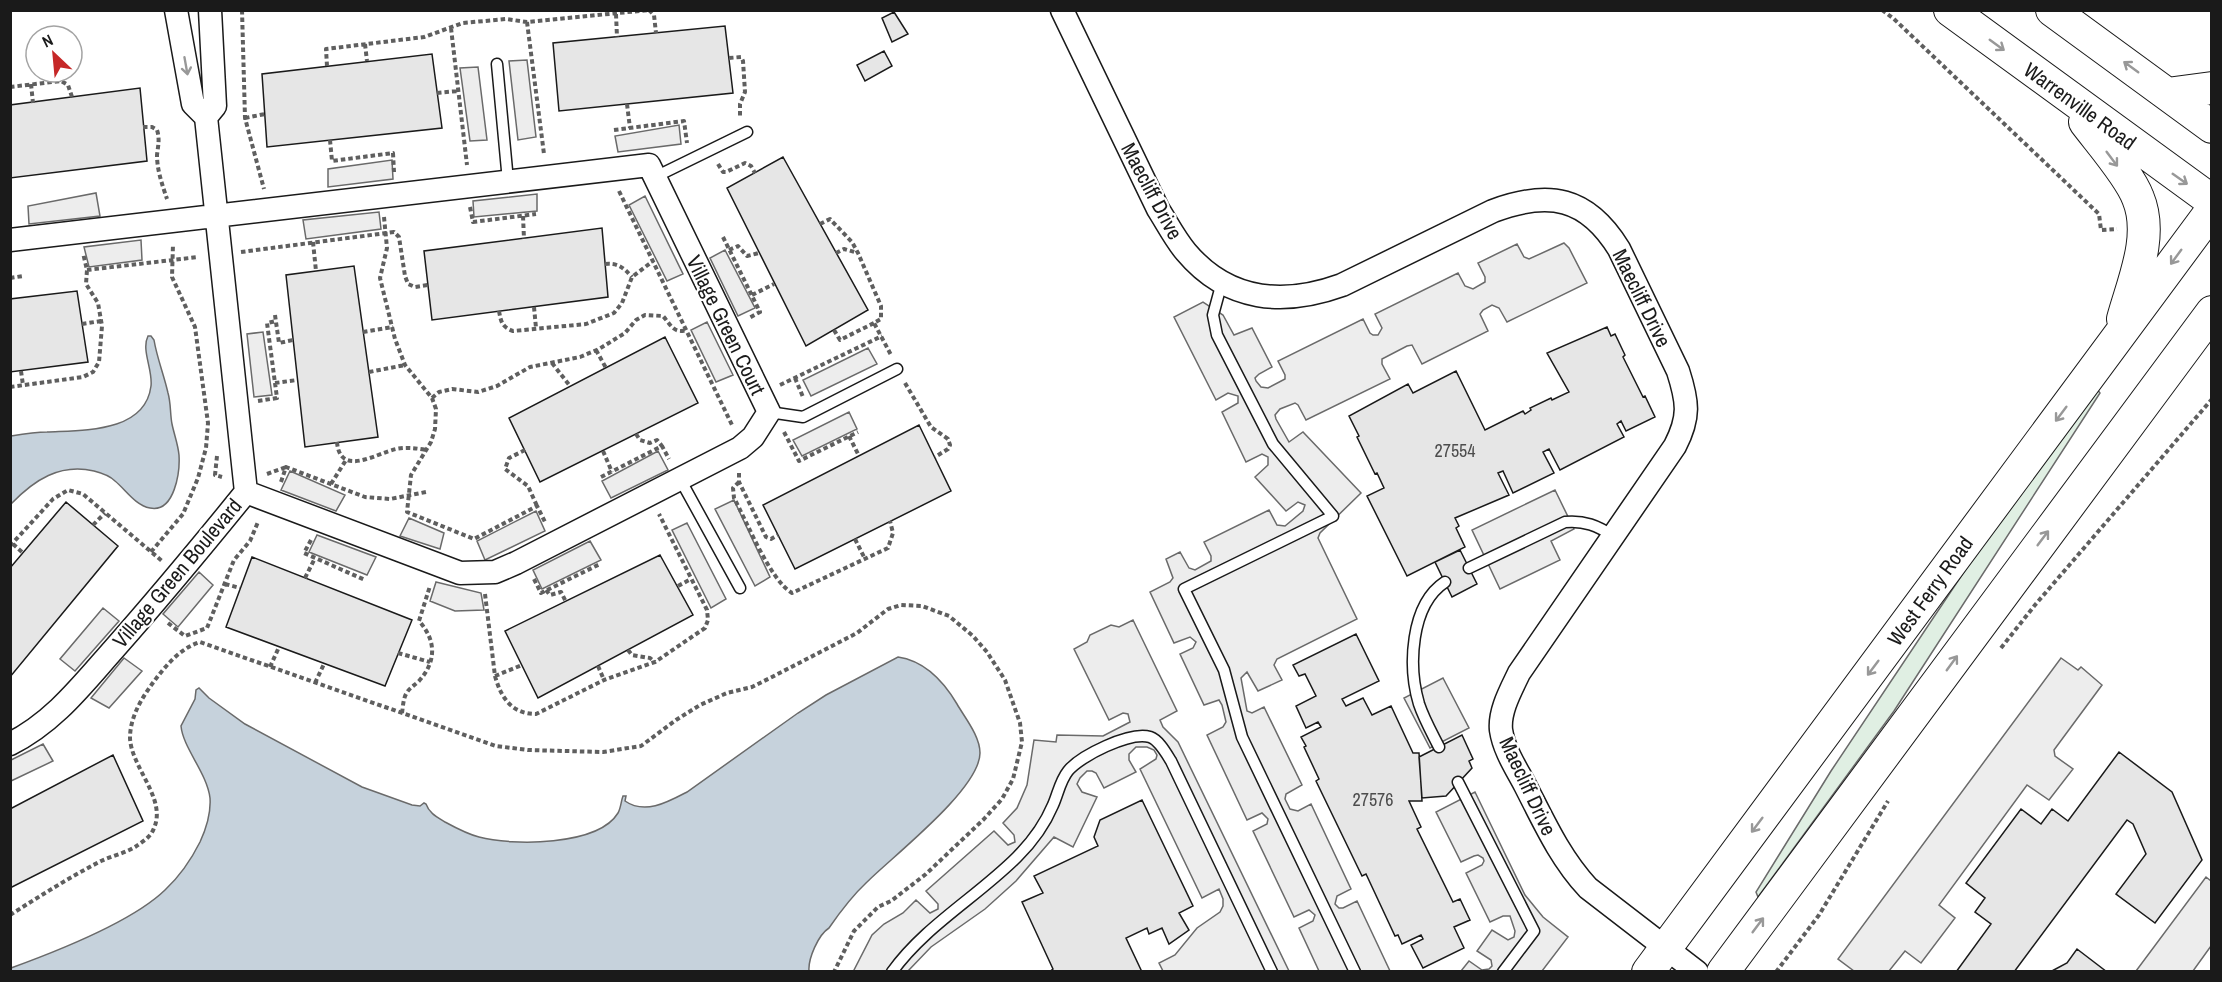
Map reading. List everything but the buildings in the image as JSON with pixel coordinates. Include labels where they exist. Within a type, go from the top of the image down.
[{"type":"main road","name":"Warrenville Road","points":[[1950,10],[2211,201]]},
{"type":"main road","points":[[2052,10],[2211,127]]},
{"type":"main road","points":[[2167,94],[2211,88]]},
{"type":"main road","points":[[2065,95],[2124,174],[2138,198],[2144,227],[2142,248],[2118,337]]},
{"type":"main road","name":"West Ferry Road","points":[[1657,960],[2211,210]]},
{"type":"main road","points":[[1723,972],[2211,312]]},
{"type":"main road","points":[[2171,367],[2211,343]]},
{"type":"street","name":"Village Green Boulevard","points":[[10,744],[40,728],[63,707],[174,581],[246,492],[206,117],[193,104],[176,10]]},
{"type":"street","name":"Village Green Boulevard","points":[[206,117],[215,106],[210,10]]},
{"type":"street","name":"Maecliff Drive","points":[[1062,10],[1158,209],[1185,251],[1201,268],[1222,282],[1246,293],[1269,298],[1318,294],[1342,285],[1493,211],[1518,202],[1543,199],[1579,206],[1595,217],[1609,232],[1678,372],[1687,408],[1685,428],[1676,446],[1519,673],[1503,711],[1501,729],[1507,749],[1562,856],[1574,873],[1657,960],[1697,972]]},
{"type":"street","points":[[10,240],[649,165],[655,177]]},
{"type":"street","name":"Village Green Court","points":[[246,492],[460,573],[475,574],[495,572],[516,563],[677,473],[740,448],[753,437],[769,412],[655,177]]},
{"type":"lane","points":[[497,64],[508,181]]},
{"type":"lane","points":[[655,177],[747,132]]},
{"type":"lane","points":[[1222,282],[1213,315],[1217,335],[1273,444],[1333,516],[1184,589],[1224,670],[1242,736],[1355,972]]},
{"type":"lane","points":[[769,412],[803,417],[897,369]]},
{"type":"lane","points":[[677,473],[740,588]]},
{"type":"lane","points":[[1469,568],[1565,522],[1576,520],[1590,523],[1613,537]]},
{"type":"lane","points":[[1439,747],[1423,717],[1418,702],[1413,665],[1421,615],[1433,590],[1445,582]]},
{"type":"lane","points":[[892,972],[920,939],[1002,871],[1029,844],[1050,812],[1061,782],[1073,766],[1092,752],[1141,736],[1155,740],[1171,761],[1272,972]]},
{"type":"lane","points":[[1458,782],[1534,931],[1503,972]]},
{"type":"path","points":[[242,10],[245,118],[265,195]]},
{"type":"path","points":[[327,66],[326,49],[424,37],[463,23],[506,19],[527,22],[649,10],[654,15],[656,33]]},
{"type":"path","points":[[1882,10],[2099,214],[2101,230],[2120,229]]},
{"type":"path","points":[[616,14],[617,36]]},
{"type":"path","points":[[527,22],[545,161]]},
{"type":"path","points":[[451,28],[467,170]]},
{"type":"path","points":[[365,44],[367,61]]},
{"type":"path","points":[[729,58],[741,57],[743,61],[745,92],[740,104],[740,117]]},
{"type":"path","points":[[10,87],[32,84],[33,103]]},
{"type":"path","points":[[66,84],[72,97]]},
{"type":"path","points":[[437,93],[458,91]]},
{"type":"path","points":[[627,104],[630,128]]},
{"type":"path","points":[[245,118],[265,114]]},
{"type":"path","points":[[614,130],[684,121],[687,143]]},
{"type":"path","points":[[143,127],[152,127],[157,130],[160,138],[157,154],[159,174],[169,205]]},
{"type":"path","points":[[330,140],[332,161],[393,153],[395,179]]},
{"type":"path","points":[[717,163],[726,172],[746,164],[751,166],[755,173]]},
{"type":"path","points":[[616,184],[736,434]]},
{"type":"path","points":[[468,201],[472,222],[536,214]]},
{"type":"path","points":[[383,210],[387,248],[380,278],[399,352],[405,365],[432,398],[436,409],[435,429],[411,475],[407,512],[474,539],[537,506]]},
{"type":"path","points":[[523,216],[524,239]]},
{"type":"path","points":[[820,224],[830,219],[852,242],[881,306],[881,319],[874,323],[840,340],[834,330]]},
{"type":"path","points":[[238,253],[394,232],[399,237],[408,284],[415,287],[428,285]]},
{"type":"path","points":[[151,552],[183,514],[198,478],[206,448],[207,431],[195,327],[172,277],[174,236]]},
{"type":"path","points":[[723,237],[760,312],[740,322]]},
{"type":"path","points":[[313,242],[316,271]]},
{"type":"path","points":[[10,387],[83,377],[93,372],[99,362],[101,321],[98,303],[86,284],[87,270],[82,246]]},
{"type":"path","points":[[729,250],[738,246],[747,256],[759,253]]},
{"type":"path","points":[[836,252],[844,249],[858,253]]},
{"type":"path","points":[[87,270],[205,256]]},
{"type":"path","points":[[500,311],[501,323],[505,328],[513,331],[586,324],[614,314],[632,277],[653,261]]},
{"type":"path","points":[[605,264],[615,263],[622,266],[632,277]]},
{"type":"path","points":[[10,278],[22,276]]},
{"type":"path","points":[[752,295],[774,284]]},
{"type":"path","points":[[534,307],[536,328]]},
{"type":"path","points":[[275,315],[279,343],[293,340]]},
{"type":"path","points":[[432,398],[439,392],[452,389],[478,392],[497,386],[530,367],[596,350],[625,333],[636,320],[645,315],[663,316],[675,330],[680,332],[686,330]]},
{"type":"path","points":[[82,324],[101,321]]},
{"type":"path","points":[[237,404],[277,398],[267,322],[276,321]]},
{"type":"path","points":[[874,323],[897,369],[932,427],[948,439],[950,445],[948,449],[934,457]]},
{"type":"path","points":[[363,332],[393,327]]},
{"type":"path","points":[[774,388],[882,336]]},
{"type":"path","points":[[596,350],[606,368]]},
{"type":"path","points":[[552,363],[570,386]]},
{"type":"path","points":[[369,372],[405,365]]},
{"type":"path","points":[[21,371],[23,385]]},
{"type":"path","points":[[795,378],[804,397]]},
{"type":"path","points":[[275,383],[297,380]]},
{"type":"path","points":[[1998,652],[2034,605],[2211,399]]},
{"type":"path","points":[[784,432],[799,461],[858,432]]},
{"type":"path","points":[[636,434],[640,440],[650,443],[657,440],[677,473]]},
{"type":"path","points":[[849,436],[859,456]]},
{"type":"path","points":[[337,442],[339,454],[350,462],[413,447],[426,450]]},
{"type":"path","points":[[601,477],[662,446]]},
{"type":"path","points":[[525,450],[509,458],[505,469],[528,486],[548,529]]},
{"type":"path","points":[[603,451],[612,472]]},
{"type":"path","points":[[331,484],[346,460]]},
{"type":"path","points":[[738,466],[739,482],[766,537],[771,540],[778,535]]},
{"type":"path","points":[[263,475],[286,467],[365,497],[390,498],[426,492]]},
{"type":"path","points":[[278,489],[286,467]]},
{"type":"path","points":[[739,482],[733,488],[734,498],[775,577],[784,589],[792,593],[888,548],[893,533],[890,521]]},
{"type":"path","points":[[23,552],[12,545],[53,499],[68,490],[83,494],[166,564]]},
{"type":"path","points":[[485,590],[498,689],[513,710],[525,714],[536,714],[604,680],[655,662],[705,628],[708,620],[707,610],[656,507]]},
{"type":"path","points":[[93,525],[105,513]]},
{"type":"path","points":[[161,617],[185,636],[207,628],[234,560],[250,541],[261,516]]},
{"type":"path","points":[[314,533],[304,553],[365,580]]},
{"type":"path","points":[[855,539],[865,559]]},
{"type":"path","points":[[305,578],[315,558]]},
{"type":"path","points":[[530,571],[541,593],[600,564]]},
{"type":"path","points":[[402,713],[405,696],[411,686],[419,681],[432,655],[432,640],[418,621],[433,579]]},
{"type":"path","points":[[678,586],[691,579]]},
{"type":"path","points":[[225,584],[240,588]]},
{"type":"path","points":[[546,590],[550,596],[561,592],[566,602]]},
{"type":"path","points":[[10,915],[102,861],[133,848],[148,837],[155,827],[157,815],[153,795],[140,770],[130,738],[134,716],[144,695],[160,673],[180,653],[196,643],[214,645],[270,667],[496,746],[528,750],[603,752],[641,746],[700,705],[727,693],[752,687],[857,633],[888,609],[901,606],[922,606],[950,616],[987,652],[1005,680],[1020,723],[1022,742],[1013,779],[1002,799],[926,874],[891,901],[878,908],[854,931],[834,972]]},
{"type":"path","points":[[193,633],[196,643]]},
{"type":"path","points":[[270,667],[279,647]]},
{"type":"path","points":[[628,650],[632,655],[650,658],[655,662]]},
{"type":"path","points":[[398,653],[430,662]]},
{"type":"path","points":[[315,683],[324,664]]},
{"type":"path","points":[[495,676],[522,665]]},
{"type":"path","points":[[598,666],[604,680]]},
{"type":"path","points":[[1776,972],[1818,915],[1889,799]]},
{"type":"green space","points":[[2097,389],[2100,393],[1894,711],[1758,897],[1756,892],[1831,771],[1996,524]]},
{"type":"shaded area","points":[[527,60],[536,137],[518,140],[509,61]]},
{"type":"shaded area","points":[[478,67],[487,140],[470,141],[460,68]]},
{"type":"shaded area","points":[[679,125],[681,144],[618,152],[615,136]]},
{"type":"shaded area","points":[[392,160],[393,179],[328,187],[328,169]]},
{"type":"shaded area","points":[[96,193],[100,216],[29,224],[28,206]]},
{"type":"shaded area","points":[[537,194],[537,211],[474,217],[473,201]]},
{"type":"shaded area","points":[[645,196],[683,274],[667,281],[629,205]]},
{"type":"shaded area","points":[[379,212],[381,229],[306,239],[303,220]]},
{"type":"shaded area","points":[[141,240],[142,260],[89,267],[84,247]]},
{"type":"shaded area","points":[[1564,243],[1569,248],[1587,283],[1507,322],[1499,308],[1492,305],[1480,314],[1488,331],[1422,364],[1412,345],[1407,346],[1382,359],[1382,364],[1390,379],[1306,420],[1295,403],[1280,409],[1275,415],[1289,442],[1303,432],[1361,493],[1320,533],[1318,538],[1357,619],[1277,659],[1274,665],[1282,680],[1258,691],[1247,672],[1241,678],[1247,711],[1252,713],[1264,707],[1302,785],[1286,794],[1285,799],[1290,809],[1298,811],[1311,804],[1351,889],[1337,896],[1335,904],[1343,908],[1357,901],[1390,971],[1319,971],[1299,928],[1313,921],[1315,915],[1309,910],[1294,917],[1253,831],[1267,824],[1268,819],[1262,813],[1247,820],[1207,735],[1223,727],[1226,722],[1219,700],[1204,705],[1180,654],[1193,648],[1196,642],[1190,637],[1174,643],[1150,592],[1170,582],[1173,578],[1166,559],[1180,552],[1189,568],[1195,570],[1211,561],[1204,542],[1269,510],[1277,525],[1285,526],[1303,511],[1305,505],[1298,502],[1286,511],[1255,477],[1268,465],[1268,457],[1262,454],[1246,462],[1222,412],[1238,403],[1238,396],[1228,393],[1216,400],[1174,317],[1203,302],[1223,315],[1234,335],[1252,328],[1272,367],[1255,378],[1261,387],[1268,388],[1285,379],[1278,361],[1363,319],[1370,333],[1378,335],[1382,328],[1375,314],[1458,273],[1465,286],[1473,289],[1485,282],[1478,263],[1517,244],[1524,257],[1529,259]]},
{"type":"shaded area","points":[[725,250],[755,308],[738,316],[710,258]]},
{"type":"shaded area","points":[[707,322],[733,375],[716,382],[691,330]]},
{"type":"shaded area","points":[[263,332],[272,395],[254,397],[247,334]]},
{"type":"shaded area","points":[[148,336],[154,340],[170,401],[172,424],[178,447],[177,480],[170,498],[158,508],[150,508],[135,501],[110,477],[82,469],[70,469],[38,481],[11,504],[11,436],[94,429],[125,421],[137,413],[146,401],[151,386],[146,354]]},
{"type":"shaded area","points":[[868,348],[877,364],[811,396],[803,380]]},
{"type":"shaded area","points":[[849,412],[857,429],[802,456],[793,440]]},
{"type":"shaded area","points":[[658,451],[668,470],[611,498],[602,481]]},
{"type":"shaded area","points":[[290,471],[345,495],[336,511],[281,490]]},
{"type":"shaded area","points":[[1555,490],[1574,529],[1551,541],[1560,560],[1500,589],[1472,530]]},
{"type":"shaded area","points":[[734,500],[770,577],[755,586],[715,509]]},
{"type":"shaded area","points":[[536,511],[545,531],[485,560],[477,541]]},
{"type":"shaded area","points":[[409,518],[444,533],[440,549],[400,536]]},
{"type":"shaded area","points":[[687,523],[726,599],[711,608],[672,530]]},
{"type":"shaded area","points":[[317,535],[376,557],[367,575],[309,552]]},
{"type":"shaded area","points":[[590,541],[601,560],[542,589],[533,570]]},
{"type":"shaded area","points":[[199,572],[213,585],[178,627],[163,614]]},
{"type":"shaded area","points":[[436,582],[481,593],[484,610],[455,611],[430,601]]},
{"type":"shaded area","points":[[103,608],[119,621],[75,671],[60,659]]},
{"type":"shaded area","points":[[1133,620],[1177,711],[1160,720],[1163,727],[1178,742],[1289,971],[1163,971],[1159,963],[1175,955],[1197,928],[1220,912],[1223,899],[1219,889],[1202,898],[1140,769],[1156,759],[1157,755],[1154,750],[1147,747],[1136,747],[1129,754],[1129,760],[1136,772],[1104,788],[1096,773],[1092,771],[1087,771],[1080,778],[1077,784],[1082,792],[1097,797],[1073,847],[1054,837],[1016,881],[985,909],[931,947],[908,971],[853,972],[872,935],[884,924],[903,913],[916,900],[930,913],[938,909],[938,904],[926,891],[994,831],[1008,845],[1015,842],[1014,835],[1003,823],[1017,808],[1027,785],[1034,740],[1056,742],[1057,735],[1103,736],[1130,722],[1128,714],[1123,713],[1109,720],[1074,649],[1087,642],[1090,635],[1111,625],[1119,627]]},
{"type":"shaded area","points":[[898,657],[908,659],[925,668],[952,696],[978,740],[980,753],[976,768],[951,803],[846,904],[814,948],[809,971],[11,971],[11,968],[113,925],[151,902],[176,879],[189,861],[204,832],[210,803],[208,789],[186,743],[181,726],[195,699],[196,690],[199,688],[245,724],[362,787],[412,805],[420,806],[424,803],[439,818],[475,836],[512,842],[532,842],[574,837],[608,824],[618,813],[623,796],[626,796],[625,801],[633,805],[648,807],[680,796],[826,695]]},
{"type":"shaded area","points":[[124,658],[142,671],[109,708],[91,698]]},
{"type":"shaded area","points":[[2061,658],[2078,670],[2081,667],[2102,685],[2054,750],[2055,756],[2073,769],[2049,800],[2027,785],[1939,905],[1955,918],[1921,963],[1905,951],[1889,971],[1854,971],[1838,959]]},
{"type":"shaded area","points":[[1443,678],[1469,728],[1430,748],[1404,698]]},
{"type":"shaded area","points":[[43,744],[53,761],[11,781],[11,760]]},
{"type":"shaded area","points":[[1475,792],[1525,895],[1543,917],[1568,937],[1542,971],[1461,971],[1469,961],[1482,970],[1489,969],[1492,966],[1491,960],[1477,951],[1492,930],[1508,940],[1514,937],[1515,931],[1510,916],[1503,916],[1490,922],[1466,873],[1482,865],[1483,858],[1478,855],[1461,862],[1436,812]]},
{"type":"shaded area","points":[[2206,877],[2211,881],[2211,946],[2193,971],[2136,971]]}]
